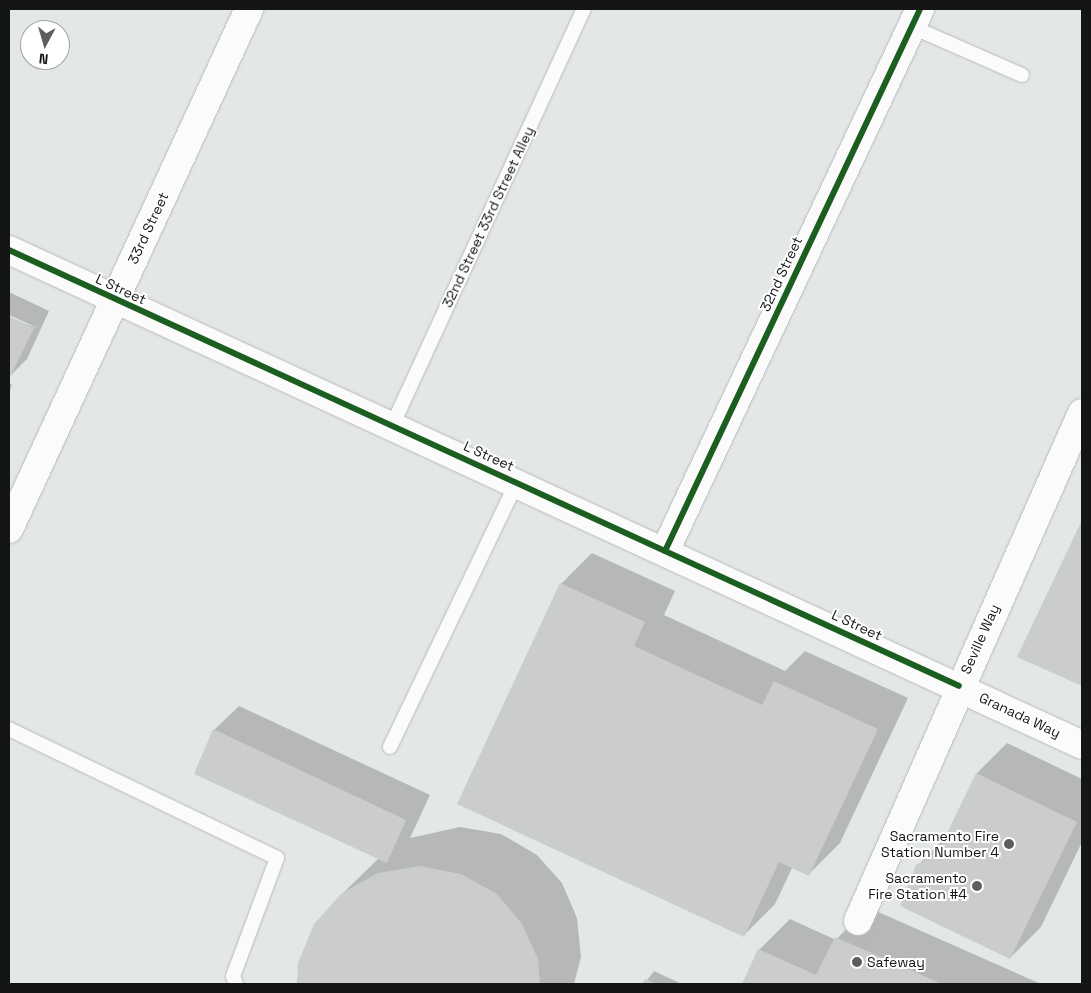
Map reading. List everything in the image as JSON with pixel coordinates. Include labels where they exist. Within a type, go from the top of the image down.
[{"type":"street","name":"33rd Street","points":[[9,529],[248,9]]},
{"type":"street","name":"32nd Street","points":[[665,551],[916,18]]},
{"type":"street","name":"L Street","points":[[9,250],[959,686]]},
{"type":"street","name":"Seville Way","points":[[858,921],[946,730],[959,686],[1082,413]]},
{"type":"street","name":"Granada Way","points":[[959,686],[1082,744]]},
{"type":"lane","name":"32nd Street 33rd Street Alley","points":[[392,426],[584,9]]},
{"type":"lane","points":[[916,18],[1022,75]]},
{"type":"lane","points":[[390,747],[517,482]]},
{"type":"lane","points":[[9,729],[277,858],[233,976],[236,984]]},
{"type":"building","points":[[9,316],[34,328],[10,377],[9,376]]},
{"type":"building","points":[[1082,520],[1082,686],[1017,657]]},
{"type":"building","points":[[560,583],[645,622],[634,646],[762,705],[774,681],[878,729],[809,876],[779,862],[744,937],[457,804]]},
{"type":"building","points":[[213,729],[406,820],[387,863],[194,774]]},
{"type":"building","name":"Sacramento Fire Station #4","points":[[976,773],[1077,822],[1010,959],[900,906],[916,865],[938,852]]},
{"type":"building","points":[[419,866],[461,874],[497,894],[522,924],[538,959],[540,984],[297,984],[298,963],[314,924],[342,893],[378,873]]},
{"type":"building","name":"Safeway","points":[[835,937],[942,984],[742,984],[758,949],[816,975]]},
{"type":"building","points":[[645,979],[657,984],[642,984]]},
{"type":"cycle path","points":[[665,551],[920,9]]},
{"type":"cycle path","points":[[9,250],[959,686]]},
{"type":"place","name":"Sacramento Fire Station Number 4","points":[[1009,844]]},
{"type":"place","name":"Sacramento Fire Station #4","points":[[977,886]]},
{"type":"place","name":"Safeway","points":[[857,962]]}]
